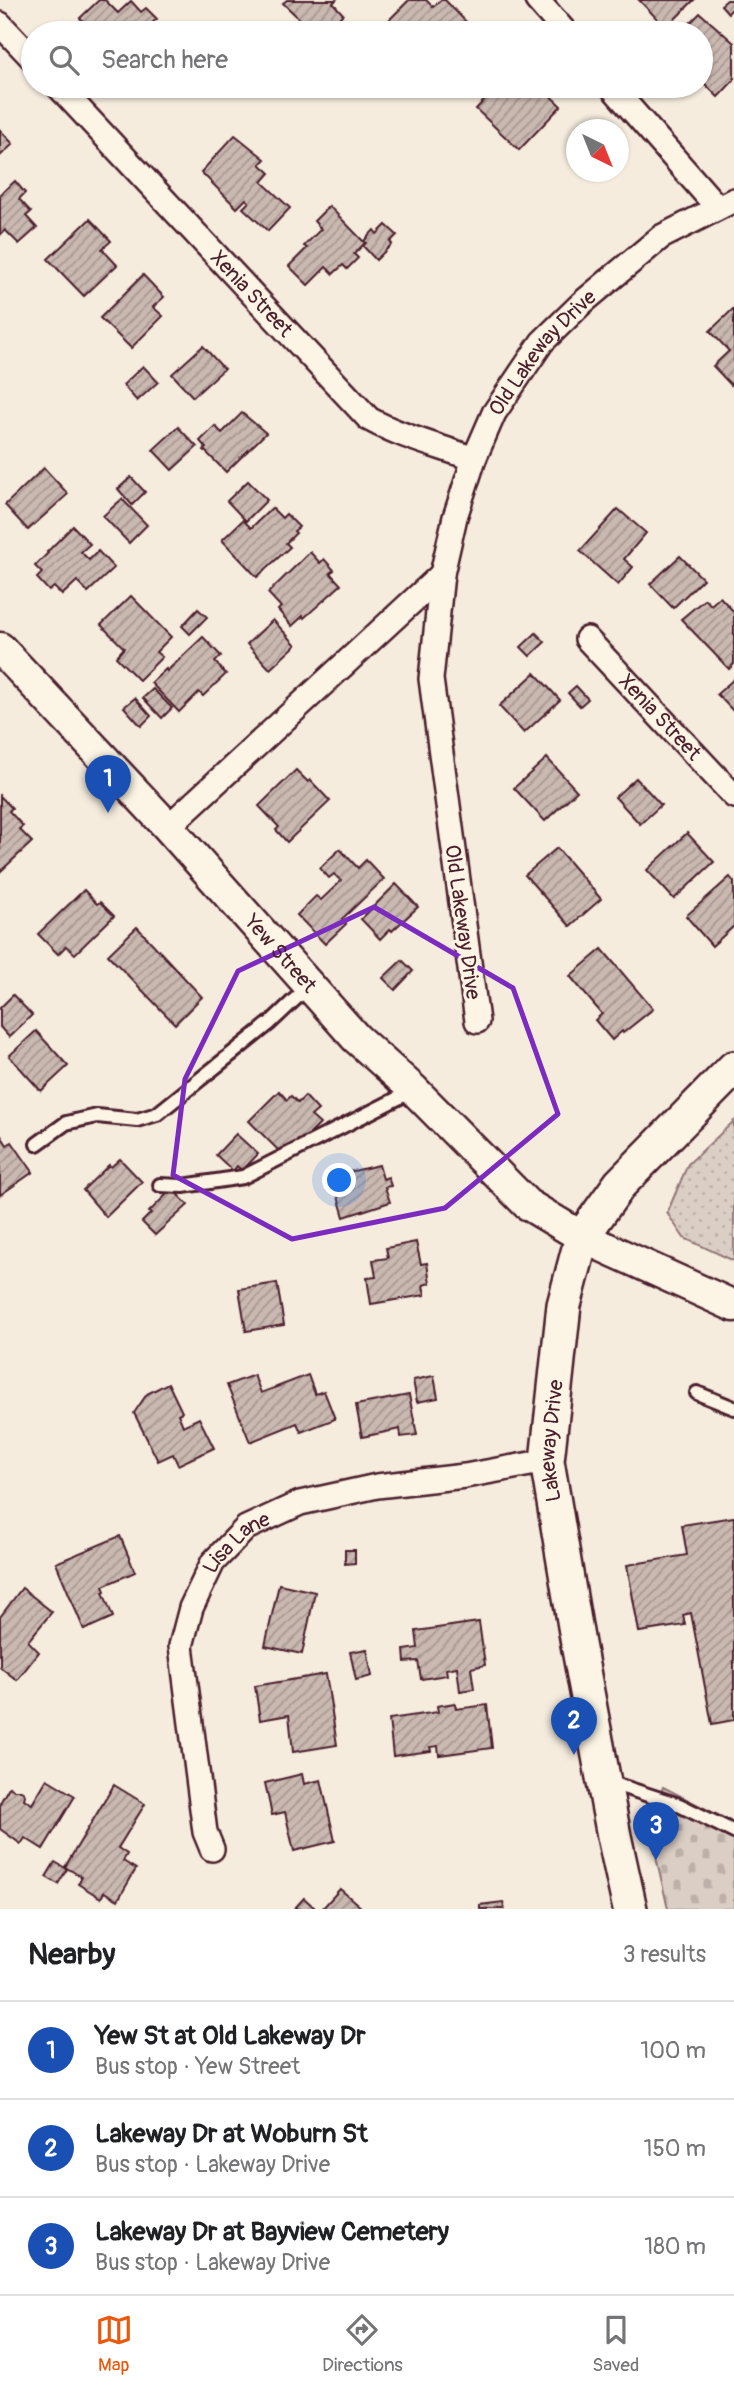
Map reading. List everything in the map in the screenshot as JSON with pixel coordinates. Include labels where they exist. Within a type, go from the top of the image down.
[{"type":"main road","name":"Lakeway Drive","points":[[630,1909],[603,1780],[548,1461],[564,1305],[582,1237],[620,1184],[734,1068]]},
{"type":"street","points":[[537,0],[555,21]]},
{"type":"street","points":[[0,24],[21,46]]},
{"type":"street","name":"Xenia Street","points":[[69,98],[369,419],[392,431],[474,458]]},
{"type":"street","points":[[623,98],[726,204]]},
{"type":"street","name":"Old Lakeway Drive","points":[[477,1021],[431,679],[442,573],[455,517],[474,458],[494,413],[542,342],[582,303],[661,237],[726,204]]},
{"type":"street","points":[[168,827],[442,573]]},
{"type":"street","name":"Xenia Street","points":[[587,639],[734,796]]},
{"type":"street","name":"Yew Street","points":[[0,648],[168,827],[356,1038],[414,1090],[527,1204],[582,1237],[734,1306]]},
{"type":"street","name":"Lisa Lane","points":[[212,1849],[205,1832],[181,1646],[191,1608],[213,1562],[246,1528],[300,1503],[377,1486],[465,1476],[548,1461]]},
{"type":"lane","points":[[37,1144],[66,1123],[97,1116],[137,1120],[157,1114],[270,1023],[309,986]]},
{"type":"lane","points":[[160,1185],[183,1186],[243,1177],[414,1090]]},
{"type":"lane","points":[[697,1393],[734,1408]]},
{"type":"lane","points":[[603,1780],[679,1805],[734,1832]]},
{"type":"highlighted area","points":[[374,907],[513,988],[558,1114],[445,1208],[292,1239],[173,1175],[185,1079],[238,971]]},
{"type":"green space","points":[[734,1121],[734,1261],[684,1238],[667,1213],[688,1164]]},
{"type":"green space","points":[[663,1787],[734,1823],[734,1909],[668,1909],[649,1826]]},
{"type":"building","points":[[99,0],[105,0],[118,13],[131,1],[141,12],[146,8],[157,19],[83,21],[80,18]]},
{"type":"building","points":[[287,0],[336,0],[333,3],[343,14],[336,21],[302,21],[283,3]]},
{"type":"building","points":[[409,0],[426,0],[433,7],[445,0],[465,21],[390,21]]},
{"type":"building","points":[[639,0],[694,0],[673,21],[659,21]]},
{"type":"building","points":[[727,0],[734,0],[734,7],[728,13],[721,5]]},
{"type":"building","points":[[700,13],[709,21],[692,21]]},
{"type":"building","points":[[713,24],[734,43],[734,80],[718,97],[713,92]]},
{"type":"building","points":[[487,98],[553,98],[561,106],[519,150],[476,109]]},
{"type":"building","points":[[0,130],[13,144],[0,156]]},
{"type":"building","points":[[235,135],[265,159],[260,164],[270,173],[262,182],[290,208],[268,231],[243,208],[249,202],[246,199],[237,208],[201,172]]},
{"type":"building","points":[[15,181],[25,193],[19,199],[31,212],[26,216],[37,228],[19,244],[5,230],[0,235],[0,195]]},
{"type":"building","points":[[329,206],[365,243],[354,254],[358,258],[347,269],[343,265],[333,274],[326,267],[308,285],[289,266],[321,229],[314,221]]},
{"type":"building","points":[[90,219],[111,241],[102,249],[117,265],[84,296],[48,259]]},
{"type":"building","points":[[386,225],[397,235],[376,260],[363,246],[366,243],[364,241],[374,230],[377,234]]},
{"type":"building","points":[[143,275],[164,297],[153,307],[163,316],[131,348],[100,318]]},
{"type":"building","points":[[734,308],[734,382],[731,385],[713,366],[729,351],[710,331]]},
{"type":"building","points":[[203,346],[224,369],[193,397],[172,374]]},
{"type":"building","points":[[143,366],[158,382],[137,401],[123,385]]},
{"type":"building","points":[[242,413],[266,433],[226,472],[204,450],[206,448],[200,441],[215,426],[222,433]]},
{"type":"building","points":[[178,427],[197,447],[172,470],[153,450]]},
{"type":"building","points":[[44,468],[68,494],[28,530],[5,505]]},
{"type":"building","points":[[131,477],[145,492],[132,505],[118,489]]},
{"type":"building","points":[[248,481],[267,500],[246,521],[227,501]]},
{"type":"building","points":[[122,499],[147,525],[129,543],[103,516]]},
{"type":"building","points":[[272,508],[282,518],[286,514],[299,527],[286,543],[290,547],[257,577],[222,540],[243,520],[251,528]]},
{"type":"building","points":[[618,509],[646,533],[624,559],[633,567],[618,585],[580,551]]},
{"type":"building","points":[[73,526],[90,544],[81,552],[89,560],[98,551],[114,568],[88,592],[77,581],[62,595],[54,587],[49,591],[37,578],[42,573],[35,566]]},
{"type":"building","points":[[310,552],[320,563],[324,559],[334,570],[330,573],[341,585],[292,626],[278,610],[281,607],[268,593]]},
{"type":"building","points":[[680,556],[703,579],[673,608],[650,584]]},
{"type":"building","points":[[131,596],[171,637],[156,652],[162,657],[139,680],[116,657],[124,648],[101,625]]},
{"type":"building","points":[[720,597],[734,612],[734,664],[729,669],[681,619],[705,599],[711,605]]},
{"type":"building","points":[[198,609],[207,617],[190,634],[182,626]]},
{"type":"building","points":[[273,620],[296,645],[270,669],[247,644]]},
{"type":"building","points":[[536,633],[545,642],[530,656],[521,647]]},
{"type":"building","points":[[203,637],[221,656],[215,662],[226,674],[203,696],[199,692],[179,712],[151,683]]},
{"type":"building","points":[[535,673],[560,700],[524,733],[499,706]]},
{"type":"building","points":[[734,679],[734,712],[717,694]]},
{"type":"building","points":[[576,686],[588,699],[580,706],[568,693]]},
{"type":"building","points":[[153,689],[172,708],[162,718],[143,698]]},
{"type":"building","points":[[135,698],[151,716],[141,726],[124,707]]},
{"type":"building","points":[[547,758],[577,791],[545,821],[514,788]]},
{"type":"building","points":[[296,770],[330,801],[287,842],[276,830],[279,827],[259,806]]},
{"type":"building","points":[[636,778],[661,805],[640,824],[615,797]]},
{"type":"building","points":[[0,796],[12,808],[9,811],[23,826],[19,829],[32,842],[0,872]]},
{"type":"building","points":[[687,833],[714,862],[674,899],[647,870]]},
{"type":"building","points":[[557,848],[601,899],[570,926],[525,875]]},
{"type":"building","points":[[340,849],[358,868],[366,860],[384,879],[342,919],[346,924],[325,944],[297,915],[316,896],[321,900],[341,881],[334,874],[329,878],[320,868]]},
{"type":"building","points":[[730,877],[734,882],[734,926],[712,946],[686,916]]},
{"type":"building","points":[[396,884],[418,907],[380,939],[361,919]]},
{"type":"building","points":[[84,890],[114,916],[75,954],[66,946],[58,954],[38,934]]},
{"type":"building","points":[[137,927],[202,997],[175,1024],[108,955]]},
{"type":"building","points":[[602,949],[653,1009],[612,1040],[595,1020],[602,1014],[570,976]]},
{"type":"building","points":[[402,960],[413,971],[395,990],[383,978]]},
{"type":"building","points":[[13,995],[32,1015],[9,1037],[0,1027],[0,1008]]},
{"type":"building","points":[[36,1031],[68,1066],[41,1091],[9,1056]]},
{"type":"building","points":[[279,1091],[287,1100],[291,1096],[298,1103],[305,1096],[318,1110],[311,1116],[320,1124],[291,1153],[282,1154],[249,1121]]},
{"type":"building","points":[[0,1134],[7,1145],[12,1142],[33,1172],[0,1195]]},
{"type":"building","points":[[236,1134],[258,1154],[242,1171],[237,1166],[233,1171],[216,1155]]},
{"type":"building","points":[[120,1159],[142,1182],[106,1217],[83,1190],[109,1165],[111,1167]]},
{"type":"building","points":[[379,1165],[383,1179],[388,1177],[391,1186],[385,1187],[390,1202],[344,1217],[332,1176]]},
{"type":"building","points":[[172,1189],[188,1205],[155,1235],[142,1222]]},
{"type":"building","points":[[416,1242],[421,1264],[427,1263],[430,1283],[423,1285],[425,1295],[371,1304],[367,1278],[376,1277],[373,1260],[388,1258],[386,1248]]},
{"type":"building","points":[[277,1283],[284,1325],[246,1331],[239,1289]]},
{"type":"building","points":[[254,1375],[261,1393],[308,1375],[315,1394],[324,1391],[335,1419],[301,1432],[297,1423],[250,1442],[227,1385]]},
{"type":"building","points":[[434,1376],[438,1398],[417,1402],[413,1380]]},
{"type":"building","points":[[168,1383],[182,1412],[178,1414],[183,1426],[199,1418],[214,1448],[178,1465],[173,1454],[158,1461],[134,1413],[147,1394]]},
{"type":"building","points":[[409,1395],[417,1435],[401,1437],[400,1429],[362,1437],[356,1405]]},
{"type":"building","points":[[734,1517],[734,1720],[712,1724],[691,1613],[683,1615],[685,1625],[639,1632],[627,1565],[687,1555],[682,1525]]},
{"type":"building","points":[[120,1536],[135,1572],[103,1586],[113,1617],[84,1630],[56,1563]]},
{"type":"building","points":[[345,1550],[355,1550],[355,1563],[345,1564]]},
{"type":"building","points":[[279,1584],[315,1592],[302,1654],[265,1646]]},
{"type":"building","points":[[22,1588],[52,1612],[28,1641],[39,1652],[17,1680],[0,1667],[0,1617]]},
{"type":"building","points":[[479,1622],[485,1665],[471,1668],[474,1689],[460,1691],[457,1667],[446,1669],[447,1675],[421,1679],[418,1661],[405,1662],[404,1650],[418,1648],[416,1631]]},
{"type":"building","points":[[367,1649],[372,1676],[356,1680],[350,1652]]},
{"type":"building","points":[[326,1674],[337,1745],[293,1752],[289,1715],[260,1720],[255,1686]]},
{"type":"building","points":[[455,1703],[456,1709],[487,1705],[492,1748],[439,1755],[438,1746],[430,1747],[431,1751],[393,1756],[389,1719],[438,1712],[437,1706]]},
{"type":"building","points":[[302,1774],[304,1784],[321,1780],[335,1841],[294,1851],[285,1812],[272,1815],[265,1783]]},
{"type":"building","points":[[47,1779],[75,1796],[43,1849],[25,1838],[21,1844],[0,1829],[0,1803],[9,1787],[21,1790],[25,1795],[24,1799],[32,1804]]},
{"type":"building","points":[[114,1785],[145,1804],[118,1848],[127,1854],[123,1861],[136,1869],[118,1900],[104,1892],[101,1898],[78,1884],[82,1877],[65,1867]]},
{"type":"building","points":[[55,1862],[67,1869],[58,1884],[46,1877]]},
{"type":"building","points":[[340,1889],[363,1909],[322,1909]]},
{"type":"building","points":[[304,1898],[316,1909],[294,1909]]},
{"type":"building","points":[[503,1902],[504,1909],[480,1909],[480,1905]]},
{"type":"place","name":"Yew St at Old Lakeway Dr","points":[[108,813]]},
{"type":"place","name":"Lakeway Dr at Woburn St","points":[[574,1755]]},
{"type":"place","name":"Lakeway Dr at Bayview Cemetery","points":[[656,1860]]}]
